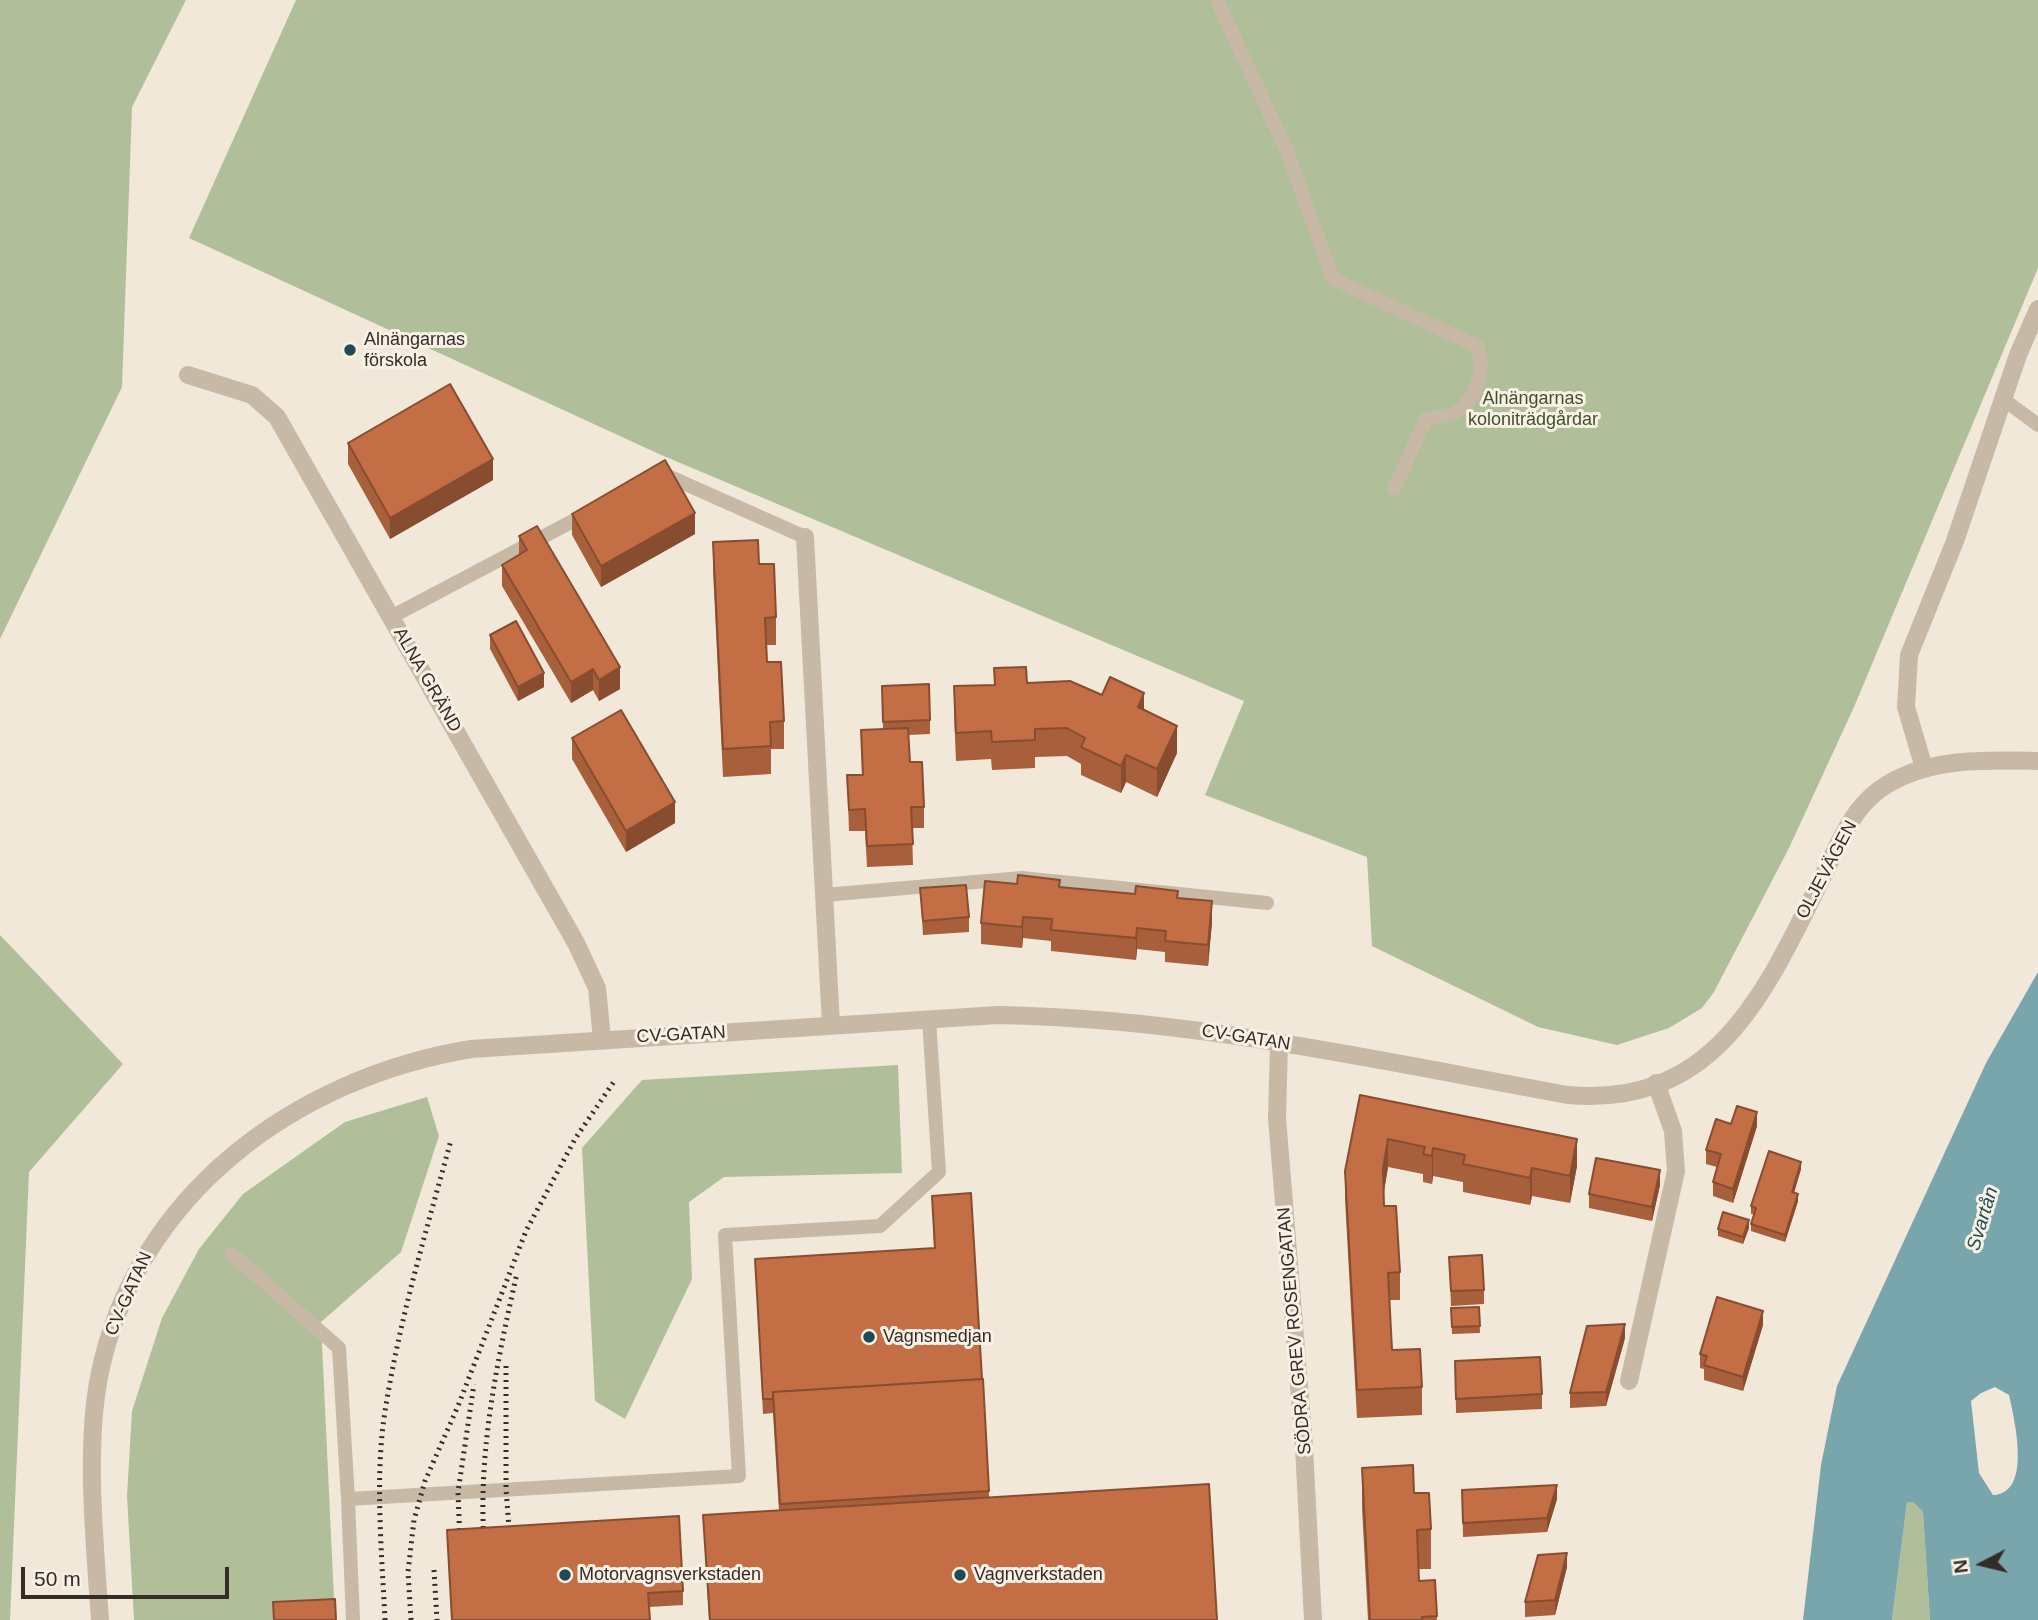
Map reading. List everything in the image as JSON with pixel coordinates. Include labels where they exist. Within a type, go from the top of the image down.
[{"type":"street","points":[[1924,768],[1906,707],[1909,655],[1955,541],[2003,398],[2038,309]]},
{"type":"street","name":"ALNA GRÄND","points":[[188,375],[253,396],[277,417],[576,943],[597,988],[602,1040]]},
{"type":"street","points":[[805,537],[831,1026]]},
{"type":"street","name":"OLJEVÄGEN","points":[[1656,1083],[1702,1062],[1728,1038],[1753,1007],[1792,938],[1847,828],[1859,810],[1879,790],[1924,768],[1981,760],[2038,761]]},
{"type":"street","name":"CV-GATAN","points":[[100,1620],[93,1430],[99,1377],[111,1330],[134,1275],[152,1244],[188,1196],[217,1167],[264,1131],[317,1098],[370,1074],[440,1054],[471,1049],[998,1015],[1061,1016],[1279,1043],[1568,1094],[1615,1094],[1656,1083]]},
{"type":"street","name":"SÖDRA GREV ROSENGATAN","points":[[1279,1043],[1278,1118],[1304,1447],[1313,1620]]},
{"type":"street","points":[[1629,1381],[1676,1171],[1673,1131],[1656,1083]]},
{"type":"lane","points":[[1217,0],[1287,151],[1333,279],[1477,346],[1482,357],[1480,374],[1466,404],[1456,413],[1426,419],[1394,489]]},
{"type":"lane","points":[[2003,398],[2038,425]]},
{"type":"lane","points":[[650,480],[662,473],[805,537]]},
{"type":"lane","points":[[391,617],[601,505]]},
{"type":"lane","points":[[824,895],[1022,878],[1266,903]]},
{"type":"lane","points":[[348,1499],[740,1476],[725,1235],[880,1226],[939,1171],[929,1019]]},
{"type":"lane","points":[[232,1254],[339,1349],[353,1620]]},
{"type":"green space","points":[[0,0],[186,0],[132,107],[122,387],[0,639]]},
{"type":"green space","name":"Alnängarnas koloniträdgårdar","points":[[296,0],[2038,0],[2038,268],[1854,707],[1789,848],[1714,992],[1702,1008],[1669,1028],[1617,1045],[1538,1027],[1372,946],[1367,857],[1205,795],[1244,701],[659,454],[189,238]]},
{"type":"green space","points":[[0,935],[123,1064],[29,1172],[10,1620],[0,1620]]},
{"type":"green space","points":[[898,1065],[902,1173],[724,1177],[689,1202],[692,1279],[625,1419],[595,1401],[582,1148],[642,1080]]},
{"type":"green space","points":[[427,1097],[439,1136],[401,1252],[321,1322],[335,1620],[134,1620],[127,1496],[132,1411],[162,1318],[199,1249],[243,1194],[345,1122]]},
{"type":"green space","points":[[1907,1502],[1914,1503],[1923,1512],[1930,1620],[1892,1620]]},
{"type":"water","name":"Svartån","points":[[2038,972],[2038,1620],[1930,1620],[1923,1512],[1914,1503],[1907,1502],[1892,1620],[1803,1620],[1821,1465],[1837,1386],[1986,1063]],"holes":[[[1995,1387],[2009,1395],[2017,1436],[2017,1469],[2013,1482],[2005,1491],[1993,1495],[1979,1473],[1971,1401]]]},
{"type":"building","points":[[450,384],[493,459],[390,518],[348,443]]},
{"type":"building","points":[[665,460],[695,513],[601,566],[572,514]]},
{"type":"building","points":[[537,526],[620,667],[599,680],[593,669],[571,682],[502,565],[527,550],[519,536]]},
{"type":"building","points":[[758,540],[759,564],[774,564],[776,617],[765,618],[767,662],[781,662],[784,721],[770,722],[771,746],[723,749],[713,542]]},
{"type":"building","points":[[516,621],[544,673],[518,687],[490,635]]},
{"type":"building","points":[[1026,667],[1027,683],[1070,681],[1102,695],[1110,677],[1144,693],[1138,707],[1177,726],[1157,769],[1126,755],[1121,766],[1081,747],[1085,738],[1067,728],[1035,729],[1035,740],[992,742],[991,731],[956,733],[954,686],[995,685],[994,668]]},
{"type":"building","points":[[929,684],[930,720],[883,722],[882,686]]},
{"type":"building","points":[[621,710],[675,802],[626,831],[572,738]]},
{"type":"building","points":[[908,728],[910,762],[922,762],[924,807],[911,807],[913,844],[867,846],[865,809],[849,810],[847,775],[863,775],[861,730]]},
{"type":"building","points":[[1018,875],[1060,880],[1059,887],[1135,894],[1136,886],[1178,891],[1177,898],[1212,901],[1208,945],[1165,941],[1166,931],[1137,928],[1136,938],[1051,930],[1052,919],[1023,917],[1022,927],[981,923],[985,881],[1017,884]]},
{"type":"building","points":[[966,885],[969,917],[923,921],[920,888]]},
{"type":"building","points":[[1360,1095],[1577,1139],[1570,1176],[1532,1168],[1530,1178],[1463,1164],[1465,1155],[1433,1148],[1432,1156],[1423,1154],[1425,1147],[1388,1139],[1383,1169],[1384,1206],[1396,1206],[1400,1272],[1388,1273],[1392,1350],[1420,1349],[1422,1387],[1357,1390],[1345,1171]]},
{"type":"building","points":[[1737,1106],[1757,1112],[1733,1189],[1713,1182],[1721,1154],[1706,1150],[1716,1119],[1731,1124]]},
{"type":"building","points":[[1769,1151],[1801,1162],[1792,1192],[1798,1194],[1785,1235],[1751,1224],[1756,1208],[1751,1206]]},
{"type":"building","points":[[1596,1158],[1660,1170],[1652,1207],[1589,1194]]},
{"type":"building","name":"Vagnsmedjan","points":[[971,1193],[982,1379],[773,1392],[773,1399],[763,1399],[755,1259],[935,1248],[932,1196]]},
{"type":"building","points":[[1723,1212],[1749,1220],[1743,1237],[1718,1229]]},
{"type":"building","points":[[1482,1255],[1484,1290],[1451,1291],[1449,1257]]},
{"type":"building","points":[[1717,1297],[1763,1311],[1743,1377],[1704,1365],[1707,1356],[1700,1354]]},
{"type":"building","points":[[1479,1307],[1480,1326],[1452,1327],[1451,1308]]},
{"type":"building","points":[[1625,1324],[1606,1392],[1570,1393],[1587,1326]]},
{"type":"building","points":[[1540,1357],[1542,1394],[1456,1399],[1455,1361]]},
{"type":"building","points":[[983,1379],[989,1491],[780,1504],[773,1392]]},
{"type":"building","points":[[1413,1465],[1414,1493],[1429,1493],[1431,1529],[1417,1530],[1419,1581],[1435,1580],[1437,1616],[1422,1617],[1422,1620],[1370,1620],[1362,1468]]},
{"type":"building","name":"Vagnverkstaden","points":[[1209,1484],[1217,1620],[710,1620],[703,1515]]},
{"type":"building","points":[[1557,1485],[1547,1518],[1463,1523],[1462,1490]]},
{"type":"building","name":"Motorvagnsverkstaden","points":[[679,1516],[683,1591],[648,1593],[650,1620],[452,1620],[447,1530]]},
{"type":"building","points":[[1567,1553],[1555,1600],[1525,1602],[1538,1555]]},
{"type":"building","points":[[335,1599],[336,1620],[274,1620],[273,1602]]},
{"type":"railway","points":[[411,1620],[408,1572],[414,1520],[425,1481],[458,1406],[526,1231],[575,1139],[615,1080]]},
{"type":"railway","points":[[385,1620],[380,1493],[384,1418],[405,1313],[451,1140]]},
{"type":"railway","points":[[484,1542],[484,1474],[491,1407],[517,1273]]},
{"type":"railway","points":[[506,1366],[506,1489],[510,1541]]},
{"type":"railway","points":[[460,1544],[458,1492],[474,1384]]},
{"type":"railway","points":[[434,1570],[437,1620]]},
{"type":"place","name":"Alnängarnas förskola","points":[[350,350]]},
{"type":"place","name":"Vagnsmedjan","points":[[869,1337]]},
{"type":"place","name":"Motorvagnsverkstaden","points":[[565,1575]]},
{"type":"place","name":"Vagnverkstaden","points":[[960,1575]]}]
